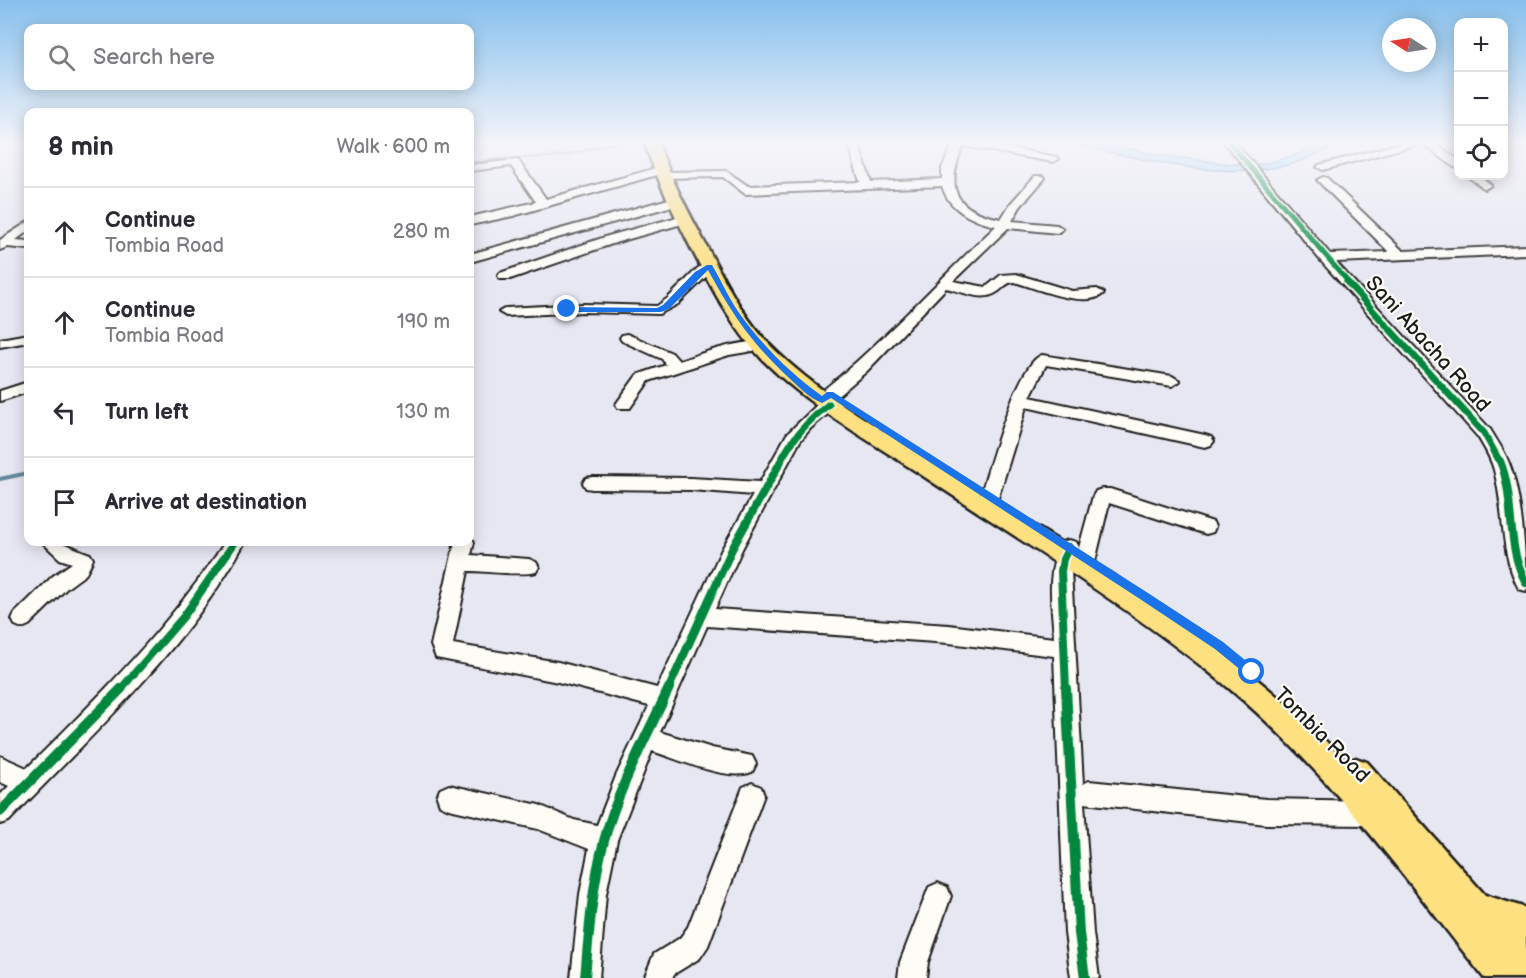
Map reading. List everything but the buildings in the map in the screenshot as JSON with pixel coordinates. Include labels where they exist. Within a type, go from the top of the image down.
[{"type":"main road","name":"Tombia Road","points":[[671,188],[680,210],[737,316],[760,346],[794,378],[1075,559],[1219,646],[1288,702],[1380,797],[1475,909],[1509,974]]},
{"type":"main road","name":"Tombia Road","points":[[674,188],[752,320],[827,399]]},
{"type":"main road","name":"Tombia Road","points":[[1075,559],[1187,639],[1264,700],[1337,771],[1509,974]]},
{"type":"main road","points":[[1475,909],[1526,925]]},
{"type":"street","points":[[532,188],[543,203]]},
{"type":"street","points":[[474,220],[605,188]]},
{"type":"street","points":[[742,188],[745,190],[817,188]]},
{"type":"street","points":[[948,188],[954,203],[962,209],[1004,225],[1057,229]]},
{"type":"street","points":[[585,978],[593,894],[604,840],[645,738],[703,617],[732,549],[764,489],[793,438],[805,423],[827,399],[862,368],[943,283],[1004,225],[1015,206],[1031,188]]},
{"type":"street","name":"Sani Abacha Road","points":[[1267,188],[1326,258],[1484,433],[1504,471],[1518,568],[1526,583]]},
{"type":"street","points":[[1331,188],[1399,255]]},
{"type":"street","points":[[474,257],[680,210]]},
{"type":"street","points":[[505,276],[613,238],[680,210]]},
{"type":"street","points":[[3,242],[24,229]]},
{"type":"street","points":[[3,242],[24,245]]},
{"type":"street","points":[[1326,258],[1526,250]]},
{"type":"street","points":[[506,312],[584,308],[658,310],[666,307],[698,274],[709,266]]},
{"type":"street","points":[[943,283],[980,292],[990,291],[1006,278],[1016,278],[1071,295],[1097,294]]},
{"type":"street","points":[[627,338],[667,356],[674,366]]},
{"type":"street","points":[[0,343],[24,339]]},
{"type":"street","points":[[624,404],[643,378],[674,366],[727,351],[760,346]]},
{"type":"street","points":[[988,503],[1020,400],[1035,366],[1042,360],[1172,381]]},
{"type":"street","points":[[0,396],[24,388]]},
{"type":"street","points":[[1020,400],[1205,441]]},
{"type":"street","points":[[592,483],[692,483],[764,489]]},
{"type":"street","points":[[1085,978],[1079,933],[1073,844],[1061,571],[1075,559],[1102,496],[1110,496],[1206,527]]},
{"type":"street","points":[[22,619],[60,582],[79,569],[83,559],[67,554],[57,546]]},
{"type":"street","points":[[0,812],[93,720],[174,627],[202,592],[232,546]]},
{"type":"street","points":[[529,567],[495,563],[462,552],[442,645],[444,652],[558,672],[663,700]]},
{"type":"street","points":[[703,617],[949,634],[1065,648]]},
{"type":"street","points":[[645,738],[712,759],[744,764]]},
{"type":"street","points":[[0,767],[10,775],[30,781]]},
{"type":"street","points":[[1089,793],[1286,812],[1337,815],[1372,813]]},
{"type":"street","points":[[658,978],[664,964],[690,948],[698,936],[752,795]]},
{"type":"street","points":[[449,798],[539,817],[574,832],[604,840]]},
{"type":"street","points":[[912,978],[914,963],[938,896]]},
{"type":"waterway","points":[[0,479],[24,474]]},
{"type":"cycle path","points":[[1267,188],[1326,258],[1484,433],[1503,470],[1516,560],[1526,583]]},
{"type":"cycle path","points":[[585,978],[593,894],[604,840],[625,784],[732,549],[793,438],[805,424],[829,404]]},
{"type":"cycle path","points":[[0,812],[126,684],[156,650],[211,580],[232,546]]},
{"type":"cycle path","points":[[1069,547],[1063,559],[1061,571],[1073,833],[1079,933],[1085,978]]},
{"type":"route","points":[[567,309],[658,310],[666,307],[698,274],[709,266],[737,316],[760,346],[807,390],[822,400],[830,394],[1144,596],[1219,646],[1252,672]]}]
